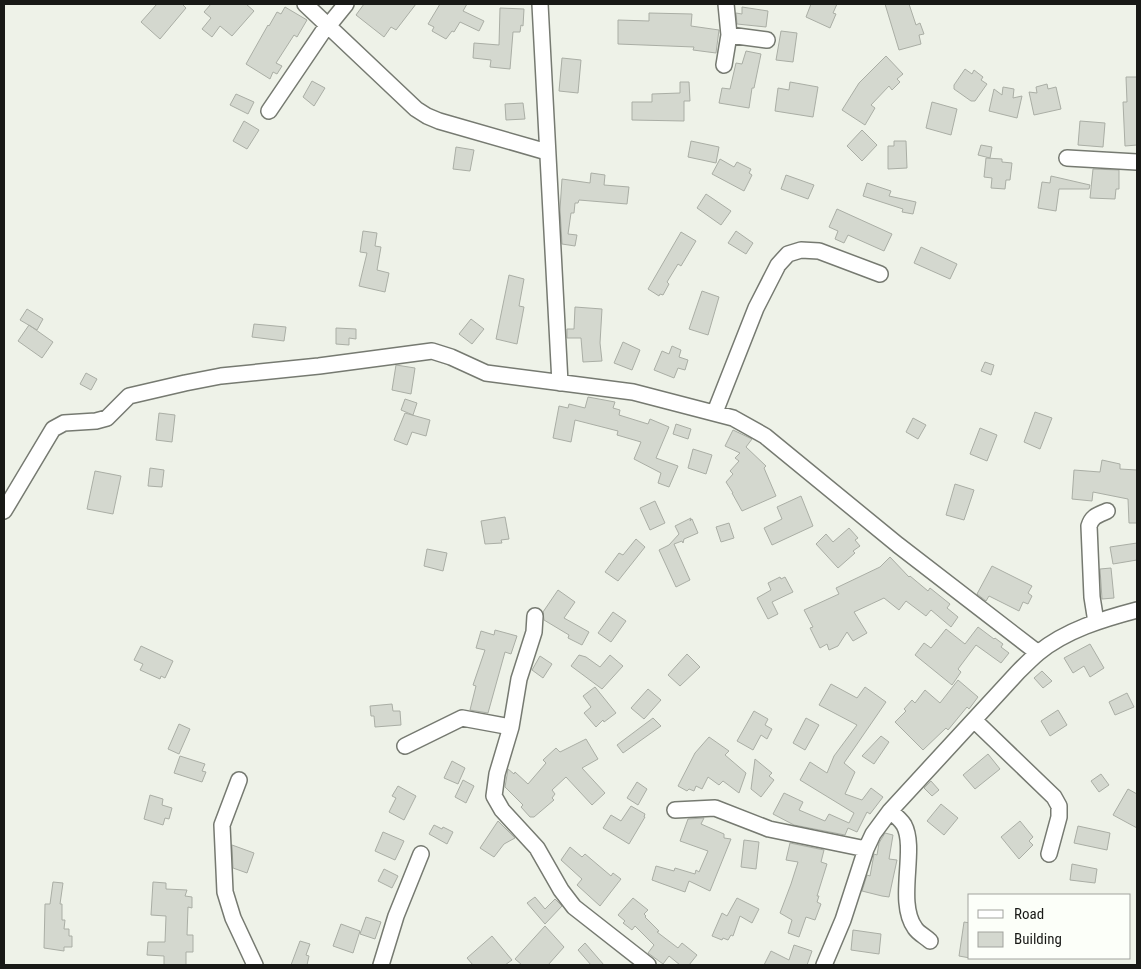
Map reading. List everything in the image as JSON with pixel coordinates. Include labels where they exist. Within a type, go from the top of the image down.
[{"type":"street","points":[[305,4],[416,109],[426,116],[547,152]]},
{"type":"street","points":[[269,111],[328,24],[346,4]]},
{"type":"street","points":[[540,4],[560,383]]},
{"type":"street","points":[[724,65],[729,35],[726,4]]},
{"type":"street","points":[[729,35],[768,40]]},
{"type":"street","points":[[1067,158],[1137,162]]},
{"type":"street","points":[[715,412],[756,308],[778,266],[788,254],[801,250],[819,251],[880,274]]},
{"type":"street","points":[[4,511],[53,429],[64,423],[96,421],[107,418],[130,396],[222,376],[319,366],[432,351],[451,357],[486,373],[633,392],[734,418],[765,436],[898,545],[1038,653]]},
{"type":"street","points":[[1096,622],[1092,597],[1089,526],[1091,520],[1107,511]]},
{"type":"street","points":[[824,965],[843,920],[866,849],[873,834],[890,811],[1018,672],[1038,653],[1058,640],[1096,622],[1137,610]]},
{"type":"street","points":[[535,616],[534,632],[519,678],[511,727],[494,785],[494,796],[537,848],[561,890],[574,907],[648,965]]},
{"type":"street","points":[[405,746],[462,718],[511,727]]},
{"type":"street","points":[[974,720],[1054,797],[1060,806],[1049,854]]},
{"type":"street","points":[[239,780],[222,825],[225,892],[233,918],[255,965]]},
{"type":"street","points":[[675,810],[716,808],[769,829],[866,849]]},
{"type":"street","points":[[890,811],[903,824],[908,836],[907,888],[909,912],[915,928],[930,941]]},
{"type":"street","points":[[381,965],[396,916],[421,854]]},
{"type":"building","points":[[157,4],[182,4],[186,8],[160,39],[141,22]]},
{"type":"building","points":[[211,4],[246,4],[254,11],[232,36],[220,26],[212,37],[202,29],[211,18],[204,12]]},
{"type":"building","points":[[364,4],[416,4],[396,30],[391,27],[384,37],[356,15]]},
{"type":"building","points":[[440,4],[467,4],[463,11],[484,21],[479,31],[460,22],[454,32],[452,31],[446,39],[432,31],[434,27],[428,24]]},
{"type":"building","points":[[811,4],[837,4],[833,13],[836,14],[830,28],[806,17]]},
{"type":"building","points":[[885,4],[909,4],[916,25],[920,23],[924,34],[919,35],[921,44],[899,50]]},
{"type":"building","points":[[285,7],[307,20],[297,37],[294,35],[276,63],[282,66],[277,74],[273,72],[270,79],[246,64],[268,25],[277,12],[281,14]]},
{"type":"building","points":[[742,7],[768,11],[766,27],[737,24],[736,13],[742,14]]},
{"type":"building","points":[[500,8],[524,9],[523,26],[521,25],[520,32],[513,32],[510,69],[490,67],[491,60],[473,58],[474,43],[499,45]]},
{"type":"building","points":[[649,13],[692,14],[691,26],[719,30],[716,53],[693,50],[694,47],[618,44],[618,20],[649,21]]},
{"type":"building","points":[[781,31],[797,33],[793,62],[776,60]]},
{"type":"building","points":[[746,51],[761,54],[749,108],[719,103],[722,88],[730,89],[736,63],[742,64]]},
{"type":"building","points":[[886,56],[903,74],[897,79],[900,82],[892,90],[889,86],[871,105],[875,108],[865,125],[842,110],[859,83]]},
{"type":"building","points":[[562,58],[581,60],[578,93],[559,91]]},
{"type":"building","points":[[965,69],[972,74],[974,70],[983,77],[981,80],[987,84],[975,101],[971,101],[954,89],[954,85]]},
{"type":"building","points":[[1126,77],[1137,77],[1137,145],[1125,146],[1123,102],[1127,102]]},
{"type":"building","points":[[312,81],[325,88],[314,106],[303,97]]},
{"type":"building","points":[[680,82],[689,82],[690,101],[684,101],[684,121],[632,120],[632,102],[652,102],[652,94],[680,93]]},
{"type":"building","points":[[790,82],[818,87],[813,117],[775,111],[778,88],[789,90]]},
{"type":"building","points":[[1047,84],[1048,89],[1056,87],[1061,109],[1034,115],[1029,92],[1037,93],[1036,87]]},
{"type":"building","points":[[1003,87],[1014,89],[1013,98],[1022,96],[1017,118],[989,111],[994,89],[1002,95]]},
{"type":"building","points":[[236,94],[254,102],[248,114],[230,105]]},
{"type":"building","points":[[932,102],[957,109],[951,135],[926,128]]},
{"type":"building","points":[[523,103],[525,119],[506,120],[505,104]]},
{"type":"building","points":[[244,121],[259,130],[247,149],[233,141]]},
{"type":"building","points":[[1080,121],[1105,123],[1103,147],[1078,145]]},
{"type":"building","points":[[862,130],[877,145],[862,161],[847,146]]},
{"type":"building","points":[[691,141],[719,147],[716,163],[688,157]]},
{"type":"building","points":[[894,141],[906,141],[907,168],[888,169],[888,146],[894,146]]},
{"type":"building","points":[[981,145],[992,147],[990,158],[978,155]]},
{"type":"building","points":[[456,147],[474,150],[470,171],[453,169]]},
{"type":"building","points":[[986,158],[1002,159],[1002,162],[1012,163],[1010,180],[1006,180],[1005,189],[991,188],[992,178],[984,177]]},
{"type":"building","points":[[720,159],[734,167],[737,162],[751,169],[749,173],[752,175],[744,191],[712,174]]},
{"type":"building","points":[[1093,169],[1119,170],[1119,189],[1116,189],[1115,199],[1090,198]]},
{"type":"building","points":[[591,173],[605,175],[604,185],[629,187],[627,204],[579,200],[578,203],[575,203],[574,213],[571,213],[568,234],[577,235],[575,246],[562,244],[560,209],[562,179],[590,183]]},
{"type":"building","points":[[786,175],[814,185],[808,199],[781,189]]},
{"type":"building","points":[[1051,176],[1090,185],[1089,189],[1059,189],[1056,211],[1038,208],[1042,182],[1050,183]]},
{"type":"building","points":[[867,183],[891,191],[889,196],[916,202],[913,214],[902,212],[903,209],[863,196]]},
{"type":"building","points":[[706,194],[731,211],[721,225],[697,208]]},
{"type":"building","points":[[837,209],[892,234],[884,251],[848,235],[844,243],[835,239],[838,231],[829,227]]},
{"type":"building","points":[[363,231],[377,233],[375,246],[381,247],[377,270],[389,273],[385,292],[359,286],[367,253],[360,252]]},
{"type":"building","points":[[736,231],[753,243],[746,254],[728,243]]},
{"type":"building","points":[[681,232],[696,241],[681,266],[678,264],[667,282],[669,284],[663,295],[660,294],[659,296],[648,289]]},
{"type":"building","points":[[921,247],[957,264],[950,279],[914,263]]},
{"type":"building","points":[[509,275],[524,279],[519,306],[524,307],[517,344],[496,339]]},
{"type":"building","points":[[702,291],[719,297],[708,335],[689,329]]},
{"type":"building","points":[[575,307],[602,309],[600,343],[602,361],[583,362],[581,338],[567,338],[567,329],[574,329]]},
{"type":"building","points":[[27,309],[43,319],[37,330],[20,320]]},
{"type":"building","points":[[471,319],[484,329],[472,344],[459,334]]},
{"type":"building","points":[[254,324],[286,327],[284,341],[252,337]]},
{"type":"building","points":[[29,325],[53,342],[42,358],[18,341]]},
{"type":"building","points":[[336,328],[356,329],[356,339],[349,338],[349,345],[336,344]]},
{"type":"building","points":[[623,342],[640,350],[632,370],[614,363]]},
{"type":"building","points":[[672,346],[681,350],[679,357],[688,360],[685,370],[678,368],[674,378],[654,370],[662,351],[669,354]]},
{"type":"building","points":[[985,362],[994,365],[991,375],[981,371]]},
{"type":"building","points":[[396,365],[415,368],[411,394],[392,390]]},
{"type":"building","points":[[86,373],[97,379],[91,390],[80,384]]},
{"type":"building","points":[[588,397],[615,402],[613,408],[620,410],[619,415],[648,424],[650,419],[669,427],[656,458],[678,466],[669,487],[658,483],[661,473],[634,459],[641,442],[617,435],[618,431],[575,420],[571,442],[553,438],[559,406],[568,408],[569,404],[585,408]]},
{"type":"building","points":[[405,399],[417,403],[413,415],[401,410]]},
{"type":"building","points":[[1035,412],[1052,418],[1040,449],[1024,442]]},
{"type":"building","points":[[159,413],[175,415],[172,442],[156,440]]},
{"type":"building","points":[[405,413],[430,420],[426,436],[412,432],[407,445],[394,440]]},
{"type":"building","points":[[913,418],[926,425],[918,439],[906,432]]},
{"type":"building","points":[[676,424],[691,429],[688,439],[673,434]]},
{"type":"building","points":[[980,428],[997,435],[987,461],[970,454]]},
{"type":"building","points":[[733,430],[752,439],[746,447],[766,466],[764,468],[776,496],[742,511],[726,482],[733,474],[730,471],[739,461],[735,458],[740,453],[725,446]]},
{"type":"building","points":[[693,449],[712,455],[706,474],[688,468]]},
{"type":"building","points":[[1102,460],[1120,464],[1120,469],[1137,470],[1137,523],[1129,523],[1128,499],[1093,492],[1092,501],[1072,499],[1074,470],[1100,472]]},
{"type":"building","points":[[150,468],[164,470],[162,487],[148,486]]},
{"type":"building","points":[[95,471],[121,476],[113,514],[87,509]]},
{"type":"building","points":[[955,484],[974,490],[964,520],[946,515]]},
{"type":"building","points":[[801,496],[813,526],[772,545],[764,528],[782,519],[777,507]]},
{"type":"building","points":[[655,501],[665,523],[650,530],[640,508]]},
{"type":"building","points":[[505,517],[509,539],[501,540],[502,543],[485,544],[481,521]]},
{"type":"building","points":[[691,518],[690,521],[692,519],[698,533],[684,539],[683,543],[682,541],[674,544],[690,580],[676,587],[659,550],[669,545],[679,534],[675,526]]},
{"type":"building","points":[[729,523],[734,538],[721,542],[716,527]]},
{"type":"building","points":[[849,528],[858,538],[855,540],[860,546],[838,568],[816,544],[826,534],[833,542]]},
{"type":"building","points":[[636,539],[645,547],[618,581],[605,572],[619,553],[623,555]]},
{"type":"building","points":[[1137,543],[1137,560],[1113,564],[1110,547]]},
{"type":"building","points":[[427,549],[447,553],[443,571],[424,566]]},
{"type":"building","points":[[890,557],[909,577],[928,591],[930,588],[950,604],[947,608],[958,617],[951,627],[931,610],[926,616],[906,601],[899,610],[884,598],[854,612],[867,633],[853,641],[847,632],[838,646],[829,650],[827,644],[820,648],[810,628],[813,627],[804,610],[839,594],[836,588],[880,567]]},
{"type":"building","points":[[992,566],[1032,586],[1028,593],[1032,596],[1028,604],[1023,602],[1019,611],[989,596],[986,601],[977,594]]},
{"type":"building","points":[[1111,568],[1114,598],[1102,599],[1100,569]]},
{"type":"building","points":[[780,577],[781,579],[785,577],[793,592],[772,602],[778,614],[768,619],[757,598],[771,590],[768,583]]},
{"type":"building","points":[[558,590],[575,602],[564,618],[589,632],[582,645],[568,638],[569,635],[544,620],[543,612]]},
{"type":"building","points":[[613,612],[626,621],[611,642],[598,633]]},
{"type":"building","points":[[978,627],[1003,644],[1001,647],[1009,653],[1001,663],[976,645],[958,669],[961,672],[952,685],[915,655],[924,643],[931,648],[946,629],[965,644]]},
{"type":"building","points":[[495,630],[517,636],[511,654],[505,652],[488,713],[470,710],[476,686],[473,685],[485,650],[476,648],[481,631],[494,635]]},
{"type":"building","points":[[1090,644],[1104,668],[1090,677],[1084,666],[1073,673],[1064,658]]},
{"type":"building","points":[[141,646],[173,661],[165,678],[161,676],[160,679],[140,670],[143,664],[134,660]]},
{"type":"building","points":[[687,654],[700,667],[680,686],[668,675]]},
{"type":"building","points":[[579,655],[586,657],[600,667],[610,655],[623,666],[602,689],[571,666]]},
{"type":"building","points":[[540,656],[552,664],[543,678],[532,670]]},
{"type":"building","points":[[1042,671],[1052,681],[1043,688],[1034,678]]},
{"type":"building","points":[[958,680],[978,697],[948,730],[946,728],[923,750],[895,722],[906,711],[904,709],[912,700],[915,703],[925,690],[940,703]]},
{"type":"building","points":[[831,684],[857,698],[865,687],[886,702],[844,763],[855,772],[845,794],[862,800],[871,788],[883,797],[870,814],[867,812],[857,832],[848,828],[845,835],[794,825],[773,814],[784,793],[803,802],[799,810],[825,821],[829,814],[849,823],[854,813],[800,780],[810,762],[827,773],[834,756],[857,725],[819,705]]},
{"type":"building","points":[[595,687],[616,713],[604,722],[603,720],[596,727],[584,713],[591,707],[583,696]]},
{"type":"building","points":[[648,689],[661,700],[644,719],[631,708]]},
{"type":"building","points":[[1127,693],[1134,707],[1115,715],[1109,702]]},
{"type":"building","points":[[392,704],[393,711],[400,711],[401,725],[375,727],[374,716],[371,716],[370,706]]},
{"type":"building","points":[[1058,710],[1067,725],[1050,736],[1041,721]]},
{"type":"building","points":[[754,711],[768,719],[765,725],[772,729],[767,739],[761,735],[753,750],[737,741]]},
{"type":"building","points":[[653,718],[661,726],[623,753],[617,745]]},
{"type":"building","points":[[806,718],[819,725],[805,750],[793,743]]},
{"type":"building","points":[[179,724],[190,729],[179,754],[168,749]]},
{"type":"building","points":[[881,736],[889,742],[874,764],[862,756]]},
{"type":"building","points":[[709,737],[729,751],[725,755],[746,773],[739,793],[723,781],[719,785],[708,777],[702,789],[696,786],[694,791],[689,789],[687,791],[678,786],[695,753]]},
{"type":"building","points":[[586,739],[598,759],[582,768],[605,793],[592,805],[566,777],[552,790],[555,794],[552,798],[554,800],[534,817],[530,817],[521,807],[523,805],[505,787],[508,769],[514,774],[515,772],[528,784],[546,763],[543,760],[556,748],[560,752]]},
{"type":"building","points":[[988,754],[1000,769],[975,789],[963,775]]},
{"type":"building","points":[[180,756],[205,764],[202,771],[206,772],[202,782],[174,773]]},
{"type":"building","points":[[755,759],[772,773],[769,776],[774,780],[761,797],[751,789]]},
{"type":"building","points":[[452,761],[465,768],[458,784],[444,778]]},
{"type":"building","points":[[1101,774],[1109,785],[1099,792],[1091,781]]},
{"type":"building","points":[[463,780],[474,786],[466,803],[455,797]]},
{"type":"building","points":[[931,781],[939,790],[932,796],[924,788]]},
{"type":"building","points":[[637,782],[647,789],[638,805],[627,798]]},
{"type":"building","points":[[398,786],[416,796],[404,820],[389,812],[396,798],[392,796]]},
{"type":"building","points":[[1128,789],[1137,794],[1137,828],[1113,815]]},
{"type":"building","points":[[150,795],[163,799],[162,805],[172,808],[169,819],[165,818],[163,825],[144,819]]},
{"type":"building","points":[[941,804],[958,818],[944,835],[927,821]]},
{"type":"building","points":[[631,806],[645,814],[645,817],[629,844],[603,828],[611,815],[621,821]]},
{"type":"building","points":[[704,818],[701,824],[724,834],[724,838],[731,839],[710,891],[689,881],[685,892],[652,880],[656,866],[674,871],[675,868],[695,874],[696,870],[699,872],[708,851],[680,841],[688,819]]},
{"type":"building","points":[[498,821],[515,838],[504,844],[494,857],[480,848]]},
{"type":"building","points":[[1020,821],[1033,837],[1029,841],[1033,845],[1019,859],[1001,837]]},
{"type":"building","points":[[434,825],[453,832],[447,844],[429,834]]},
{"type":"building","points":[[1078,826],[1110,833],[1107,850],[1074,843]]},
{"type":"building","points":[[383,832],[404,841],[395,860],[375,851]]},
{"type":"building","points":[[885,833],[893,835],[889,859],[897,860],[889,897],[862,891],[867,875],[870,876],[874,854],[877,855],[879,843]]},
{"type":"building","points":[[744,840],[759,842],[756,869],[741,867]]},
{"type":"building","points":[[790,843],[824,850],[821,862],[827,864],[817,896],[819,896],[817,902],[821,904],[815,920],[806,917],[799,937],[788,933],[792,920],[780,913],[798,862],[786,860]]},
{"type":"building","points":[[232,845],[254,853],[247,873],[233,868]]},
{"type":"building","points":[[570,847],[582,857],[585,854],[611,876],[613,873],[621,879],[600,906],[577,885],[582,879],[561,860]]},
{"type":"building","points":[[1072,864],[1097,869],[1095,883],[1070,880]]},
{"type":"building","points":[[384,869],[398,876],[392,888],[378,881]]},
{"type":"building","points":[[53,882],[63,883],[60,904],[62,904],[62,920],[65,920],[64,929],[69,929],[69,936],[72,936],[72,947],[64,947],[64,951],[44,948],[45,904],[50,904]]},
{"type":"building","points":[[153,882],[166,883],[166,889],[187,890],[185,896],[192,897],[192,908],[188,907],[187,935],[193,935],[193,952],[186,952],[186,965],[164,965],[164,956],[147,955],[148,942],[165,942],[166,916],[151,915]]},
{"type":"building","points":[[535,897],[545,909],[555,899],[562,906],[545,924],[527,903]]},
{"type":"building","points":[[633,898],[648,910],[644,914],[645,917],[659,931],[657,932],[678,948],[682,943],[697,955],[689,965],[680,965],[669,956],[663,964],[648,953],[654,945],[635,926],[632,930],[623,923],[625,921],[618,915]]},
{"type":"building","points":[[737,898],[759,909],[752,923],[740,916],[733,936],[731,935],[728,940],[712,936],[722,913],[727,916]]},
{"type":"building","points":[[366,917],[381,922],[375,939],[360,934]]},
{"type":"building","points":[[964,922],[968,923],[968,958],[959,956]]},
{"type":"building","points":[[341,924],[360,931],[353,953],[333,946]]},
{"type":"building","points":[[545,926],[564,947],[548,965],[522,965],[515,959]]},
{"type":"building","points":[[853,930],[881,934],[879,954],[851,950]]},
{"type":"building","points":[[492,936],[512,960],[505,965],[473,965],[467,958]]},
{"type":"building","points":[[300,941],[310,944],[306,955],[309,956],[307,965],[291,965]]},
{"type":"building","points":[[585,943],[604,965],[591,965],[578,950]]},
{"type":"building","points":[[794,945],[812,951],[807,965],[764,965],[771,951],[789,960]]}]
